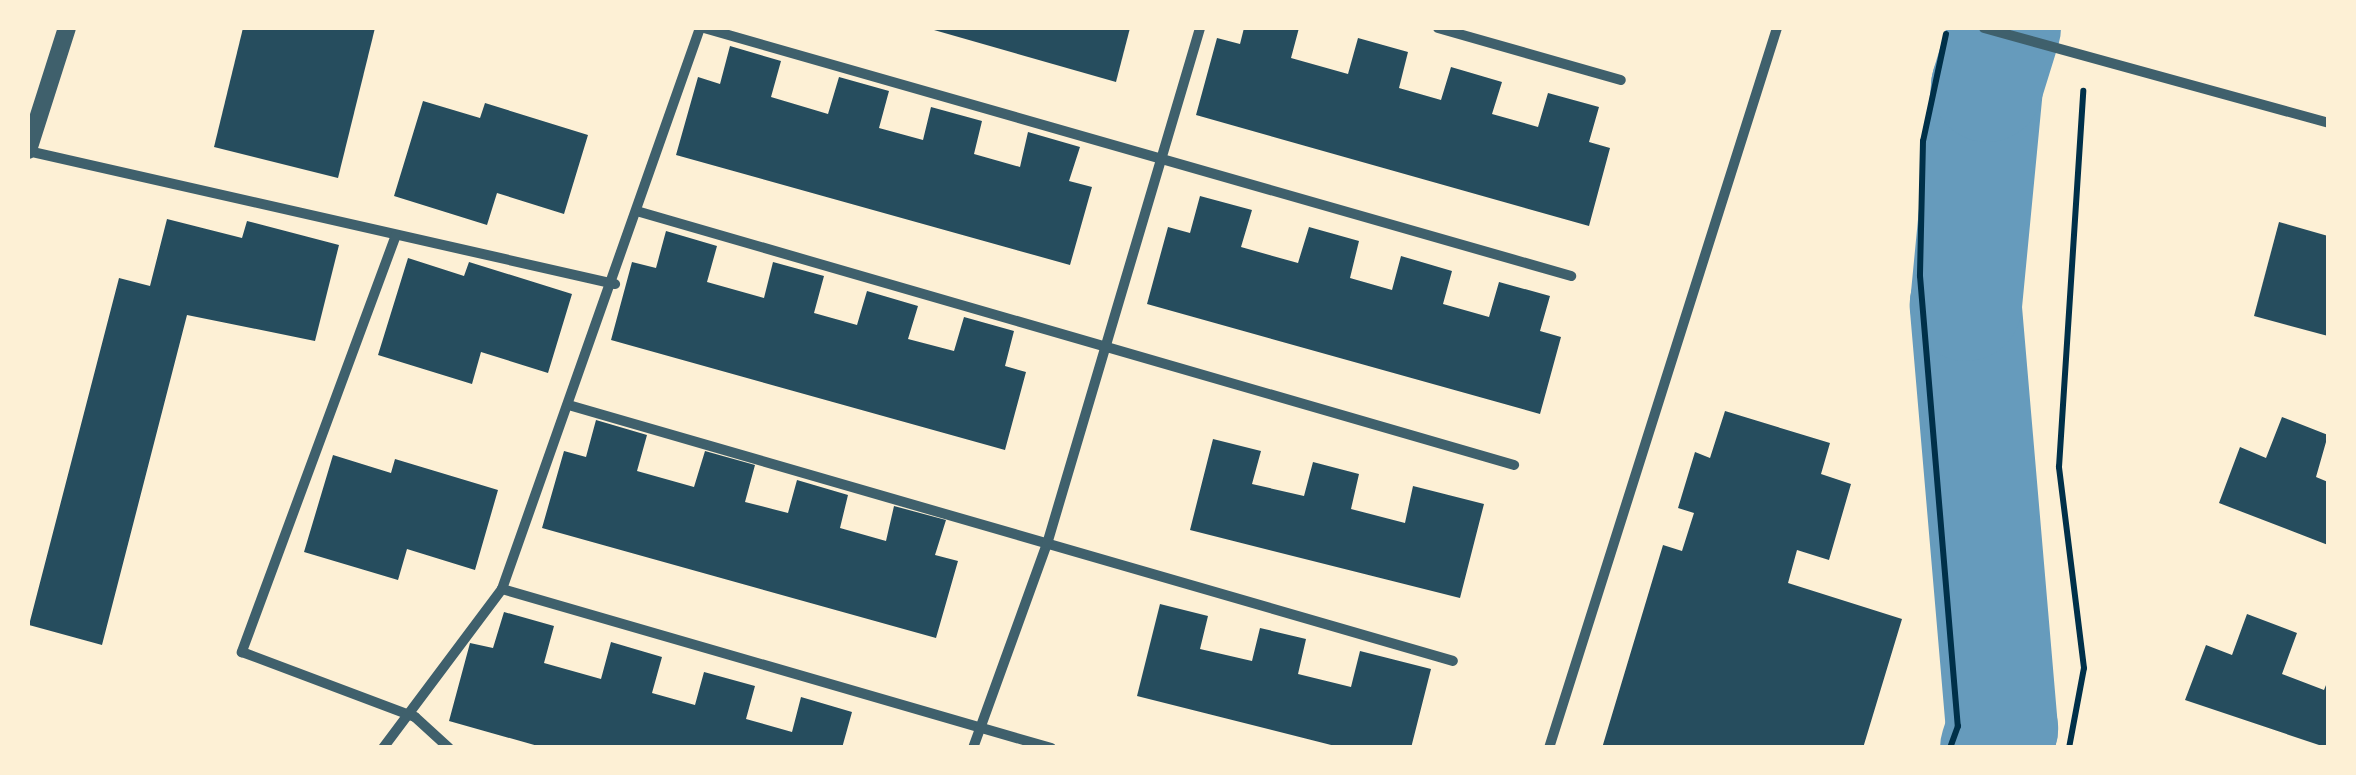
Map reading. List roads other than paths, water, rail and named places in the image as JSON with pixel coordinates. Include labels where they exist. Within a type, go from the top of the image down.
[{"type":"street","points":[[67,28],[28,151],[615,284]]},
{"type":"street","points":[[383,748],[415,716],[502,588],[572,406],[702,28],[1571,276]]},
{"type":"street","points":[[973,748],[1046,544],[1108,348],[1200,28]]},
{"type":"street","points":[[1438,28],[1621,80]]},
{"type":"street","points":[[1548,748],[1777,28]]},
{"type":"street","points":[[1984,28],[2328,123]]},
{"type":"street","points":[[640,212],[1514,466]]},
{"type":"street","points":[[396,234],[242,652],[415,716],[449,748]]},
{"type":"street","points":[[572,406],[1454,661]]},
{"type":"street","points":[[502,588],[1050,748]]},
{"type":"waterway","points":[[1996,748],[2002,729],[1966,305],[1987,86],[2005,28]]}]
